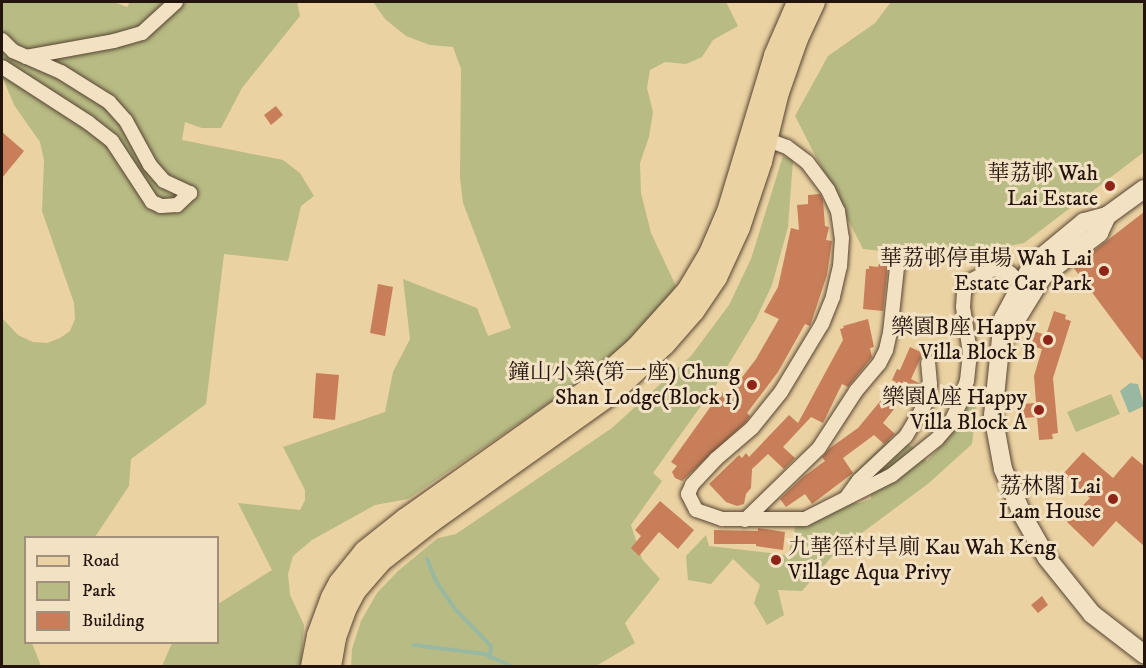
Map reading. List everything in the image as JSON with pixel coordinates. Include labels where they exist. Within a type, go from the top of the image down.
[{"type":"main road","points":[[311,666],[317,635],[331,597],[339,582],[364,551],[404,519],[601,378],[635,348],[687,290],[721,226],[742,166],[768,72],[797,2]]},
{"type":"main road","points":[[330,666],[335,637],[346,607],[355,590],[380,561],[431,521],[611,393],[679,328],[706,292],[732,243],[759,168],[765,139],[789,60],[814,2]]},
{"type":"main road","points":[[1026,289],[1032,265],[1084,222],[1107,216],[1144,189]]},
{"type":"main road","points":[[1107,216],[1099,233],[1026,289],[1003,319],[1002,343],[994,387],[995,433],[1003,469],[1023,516],[1047,558],[1077,597],[1098,619],[1144,654]]},
{"type":"street","points":[[26,57],[114,41],[142,33],[176,2]]},
{"type":"street","points":[[2,40],[13,51],[62,72],[109,102],[126,121],[150,165],[164,181],[190,193],[184,200],[167,207],[152,202],[112,141],[89,123],[2,67]]},
{"type":"street","points":[[765,139],[787,147],[807,162],[828,190],[838,212],[842,238],[840,266],[833,297],[822,324],[807,351],[765,414],[702,473],[688,494],[696,510],[704,515],[745,520],[805,519],[892,475],[916,459],[950,424],[967,381],[970,353],[963,307],[964,292],[970,281],[994,269],[1010,273],[1026,289]]},
{"type":"street","points":[[745,520],[819,448],[856,391],[879,364],[888,341],[897,267]]},
{"type":"street","points":[[844,500],[859,480],[906,436],[927,401],[930,384],[928,363]]},
{"type":"green space","points":[[2,2],[114,2],[127,7],[130,2],[297,2],[300,16],[242,88],[221,128],[202,128],[185,122],[182,140],[283,160],[300,173],[314,196],[301,206],[288,261],[224,254],[206,404],[131,459],[129,486],[96,536],[24,536],[24,644],[32,644],[41,666],[2,666],[2,318],[18,335],[33,342],[47,343],[70,331],[75,319],[74,303],[42,211],[44,160],[40,142],[14,105],[2,76]]},
{"type":"green space","points":[[373,2],[726,2],[738,26],[713,40],[702,57],[686,64],[665,62],[650,70],[647,88],[653,112],[649,137],[640,163],[641,193],[651,233],[676,286],[657,313],[623,349],[584,379],[408,499],[375,505],[312,540],[293,556],[288,574],[290,595],[304,625],[301,666],[162,666],[172,644],[219,644],[219,603],[272,570],[238,503],[300,510],[305,500],[305,490],[283,447],[385,412],[393,372],[410,339],[403,279],[477,308],[488,336],[511,328],[463,203],[460,178],[461,69],[453,47],[430,45],[406,36],[385,19]]},
{"type":"green space","points":[[891,2],[1144,2],[1144,152],[1024,243],[977,252],[899,253],[863,249],[795,116],[828,56],[875,23]]},
{"type":"green space","points":[[783,156],[793,160],[788,227],[772,285],[756,319],[716,385],[653,473],[662,481],[631,525],[642,559],[660,579],[625,623],[635,643],[596,666],[351,666],[352,649],[361,621],[377,593],[398,571],[438,538],[456,534],[612,428],[691,356],[729,305],[751,259]]},
{"type":"green space","points":[[1111,394],[1120,414],[1076,432],[1067,412]]},
{"type":"green space","points":[[968,396],[977,403],[972,444],[929,483],[835,553],[802,591],[778,590],[784,615],[767,625],[754,603],[760,585],[733,559],[711,584],[688,580],[686,556],[706,535],[709,546],[788,555],[799,513],[823,505],[860,503],[871,499],[871,479],[848,479],[888,440],[912,446],[927,461],[955,430]]},
{"type":"shaded area","points":[[1130,383],[1138,384],[1144,406],[1129,413],[1120,391]]},
{"type":"building","points":[[276,106],[283,115],[271,125],[264,115]]},
{"type":"building","points":[[2,132],[24,151],[2,178]]},
{"type":"building","points":[[820,194],[823,200],[825,226],[829,227],[826,240],[832,241],[827,275],[810,326],[805,324],[778,372],[747,413],[750,416],[746,422],[682,481],[675,478],[672,472],[677,466],[671,462],[721,392],[727,397],[756,359],[779,319],[764,312],[778,287],[791,228],[799,230],[797,205],[808,204],[808,195]]},
{"type":"building","name":"華荔邨停車場 Wah Lai Estate Car Park","points":[[1144,212],[1144,362],[1073,267]]},
{"type":"building","points":[[879,264],[888,265],[883,311],[863,309],[866,269],[869,269],[869,266],[878,267]]},
{"type":"building","points":[[378,284],[393,287],[385,336],[370,333]]},
{"type":"building","points":[[1054,311],[1066,315],[1065,319],[1071,321],[1053,378],[1058,433],[1052,434],[1053,439],[1039,440],[1037,417],[1023,418],[1022,404],[1036,403],[1034,376],[1042,349],[1029,345],[1033,331],[1046,335]]},
{"type":"building","points":[[868,319],[874,347],[870,348],[872,357],[848,387],[842,384],[823,423],[811,417],[783,447],[795,458],[784,469],[768,454],[752,469],[751,488],[746,494],[744,504],[737,506],[726,502],[709,484],[739,455],[742,458],[746,453],[749,457],[789,415],[798,423],[843,340],[840,329],[844,328],[843,326]]},
{"type":"building","points":[[910,347],[923,353],[911,379],[921,384],[918,398],[907,393],[883,423],[895,434],[884,444],[874,435],[843,458],[853,473],[812,504],[805,494],[786,507],[780,499],[803,477],[825,461],[822,457],[830,448],[858,428],[896,382],[892,380],[897,369],[900,370]]},
{"type":"building","points":[[316,373],[339,375],[335,420],[313,418]]},
{"type":"building","name":"荔林閣 Lai Lam House","points":[[1083,452],[1113,478],[1132,456],[1144,466],[1144,546],[1116,521],[1093,547],[1067,522],[1090,498],[1063,474]]},
{"type":"building","points":[[660,501],[694,530],[678,549],[659,532],[639,556],[631,548],[641,536],[635,530]]},
{"type":"building","points":[[758,528],[785,532],[783,550],[756,546],[756,544],[714,544],[714,530],[758,531]]},
{"type":"building","points":[[1042,596],[1048,605],[1038,613],[1031,605]]},
{"type":"waterway","points":[[427,559],[436,581],[455,609],[491,646],[490,658]]},
{"type":"waterway","points":[[414,645],[485,654],[511,666]]},
{"type":"place","name":"華荔邨 Wah Lai Estate","points":[[1110,186]]},
{"type":"place","name":"華荔邨停車場 Wah Lai Estate Car Park","points":[[1104,271]]},
{"type":"place","name":"樂園B座 Happy Villa Block B","points":[[1048,340]]},
{"type":"place","name":"鐘山小築(第一座) Chung Shan Lodge(Block 1)","points":[[752,385]]},
{"type":"place","name":"樂園A座 Happy Villa Block A","points":[[1039,410]]},
{"type":"place","name":"荔林閣 Lai Lam House","points":[[1113,499]]},
{"type":"place","name":"九華徑村旱廁 Kau Wah Keng Village Aqua Privy","points":[[776,560]]}]
